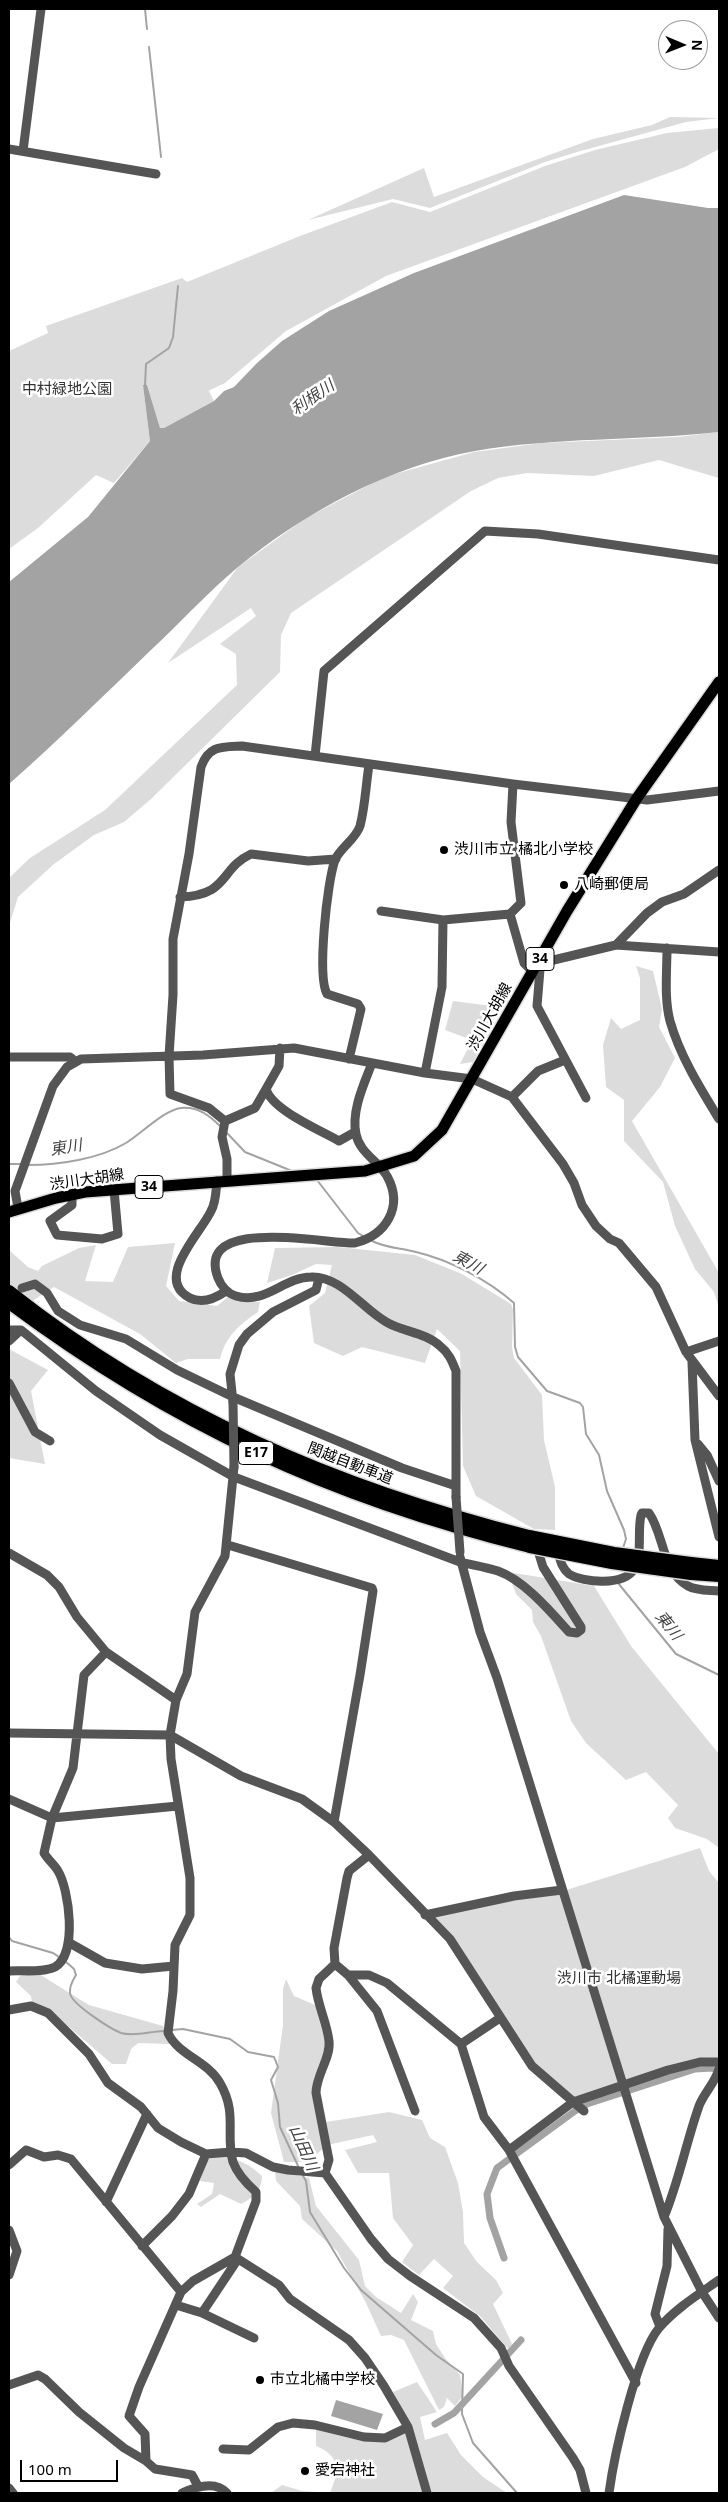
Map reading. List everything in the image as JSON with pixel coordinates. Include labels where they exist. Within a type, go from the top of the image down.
[{"type":"highway","name":"関越自動車道","points":[[9,1290],[124,1371],[213,1421],[254,1441],[367,1489],[530,1541],[612,1563],[691,1568],[719,1566]]},
{"type":"highway","name":"関越自動車道","points":[[9,1303],[120,1380],[208,1430],[272,1461],[366,1499],[448,1525],[530,1541]]},
{"type":"highway","name":"関越自動車道","points":[[691,1568],[719,1576]]},
{"type":"main road","name":"渋川大胡線","points":[[13,1210],[72,1194],[222,1180],[322,1175],[380,1168],[414,1156],[429,1145],[442,1130],[535,968],[637,798],[719,682]]},
{"type":"street","points":[[23,150],[41,9]]},
{"type":"street","points":[[9,148],[156,174]]},
{"type":"street","points":[[315,756],[324,671],[485,531],[538,534],[719,560]]},
{"type":"street","points":[[226,1291],[209,1300],[192,1299],[180,1292],[176,1275],[182,1254],[212,1209],[227,1159],[222,1143],[224,1126],[209,1108],[170,1094],[169,1056],[173,995],[173,939],[189,854],[201,767],[205,756],[217,747],[242,746],[369,765],[647,800],[719,791]]},
{"type":"street","points":[[349,1059],[361,1009],[358,1004],[327,994],[323,987],[326,916],[336,859],[360,826],[369,765]]},
{"type":"street","points":[[381,911],[443,920],[510,914],[520,903],[511,822],[513,784]]},
{"type":"street","points":[[180,897],[194,896],[218,887],[233,869],[251,854],[308,861],[336,859]]},
{"type":"street","points":[[616,945],[647,913],[662,902],[684,894],[719,870]]},
{"type":"street","points":[[510,914],[524,963],[540,970],[537,1006],[586,1098]]},
{"type":"street","points":[[425,1073],[442,987],[443,920]]},
{"type":"street","points":[[535,968],[616,945],[719,952]]},
{"type":"street","points":[[667,948],[667,1001],[670,1021],[690,1069],[719,1119]]},
{"type":"street","points":[[224,1126],[255,1108],[279,1066],[280,1048]]},
{"type":"street","points":[[13,1210],[15,1192],[54,1086],[61,1072],[75,1061],[294,1048],[425,1073],[472,1079],[512,1097],[563,1164],[582,1205],[596,1226],[610,1239],[618,1242],[656,1287],[686,1352],[719,1396]]},
{"type":"street","points":[[9,1057],[70,1057],[75,1061]]},
{"type":"street","points":[[512,1097],[538,1071],[565,1060]]},
{"type":"street","points":[[372,1063],[356,1112],[355,1132],[363,1148],[380,1168],[390,1185],[393,1203],[390,1220],[377,1234],[368,1240],[340,1244],[250,1237],[231,1241],[217,1256],[216,1265],[219,1281],[226,1291],[234,1296],[252,1298],[266,1295],[295,1280],[319,1278],[341,1287],[387,1323],[434,1341],[448,1353],[456,1372],[457,1384],[456,1497],[460,1557],[668,2229],[675,2238],[702,2292],[719,2318]]},
{"type":"street","points":[[266,1089],[267,1095],[276,1105],[339,1141],[355,1132]]},
{"type":"street","points":[[72,1194],[72,1205],[50,1221],[57,1235],[102,1239],[118,1234],[114,1190]]},
{"type":"street","points":[[202,2313],[236,2258],[256,2201],[256,2192],[245,2182],[234,2164],[231,2152],[230,2105],[219,2081],[205,2066],[176,2045],[168,2033],[175,1945],[190,1915],[190,1878],[178,1806],[170,1735],[176,1700],[187,1674],[195,1612],[225,1556],[228,1545],[234,1472],[233,1399],[230,1374],[239,1345],[247,1334],[273,1312],[316,1290],[319,1278]]},
{"type":"street","points":[[22,1288],[35,1284],[47,1293],[58,1311],[66,1318],[80,1325],[126,1340],[233,1399],[394,1465],[456,1486]]},
{"type":"street","points":[[9,1330],[21,1330],[96,1391],[160,1435],[234,1472],[507,1575],[541,1602],[569,1632],[577,1633],[582,1627],[543,1567],[539,1554],[545,1544],[557,1547],[562,1566],[569,1574],[608,1582],[626,1578],[633,1571],[639,1558],[639,1525],[642,1513],[650,1513],[672,1568],[681,1580],[690,1587],[719,1591]]},
{"type":"street","points":[[9,1341],[21,1330]]},
{"type":"street","points":[[686,1352],[719,1341]]},
{"type":"street","points":[[692,1362],[695,1440],[719,1537]]},
{"type":"street","points":[[9,1385],[35,1432],[50,1441]]},
{"type":"street","points":[[695,1440],[707,1455],[719,1481]]},
{"type":"street","points":[[228,1545],[372,1588],[360,1675],[334,1822]]},
{"type":"street","points":[[9,1553],[47,1575],[59,1587],[77,1617],[106,1652],[176,1700]]},
{"type":"street","points":[[9,1970],[44,1970],[55,1966],[65,1953],[68,1942],[68,1896],[58,1871],[44,1853],[52,1818],[72,1768],[84,1675],[106,1652]]},
{"type":"street","points":[[9,1733],[170,1735],[240,1776],[302,1799],[334,1822],[369,1855],[425,1916],[450,1940],[532,2066],[584,2112]]},
{"type":"street","points":[[9,1799],[52,1818],[178,1806]]},
{"type":"street","points":[[369,1855],[349,1871],[346,1878],[334,1948],[335,1964],[348,1975],[377,2012],[415,2111]]},
{"type":"street","points":[[425,1916],[514,1896],[562,1890]]},
{"type":"street","points":[[68,1942],[105,1964],[142,1969],[174,1966]]},
{"type":"street","points":[[325,2173],[329,2160],[316,2093],[316,2082],[326,2057],[329,2042],[316,1988],[319,1979],[335,1964]]},
{"type":"street","points":[[348,1975],[369,1975],[386,1983],[461,2044],[484,2116],[509,2150],[636,2383]]},
{"type":"street","points":[[9,2010],[31,2006],[48,2014],[61,2024],[89,2054],[108,2083],[141,2107],[164,2132],[206,2154],[246,2153],[273,2167],[325,2173],[388,2259],[410,2276],[474,2318],[501,2348],[509,2366],[573,2458],[580,2470],[586,2493]]},
{"type":"street","points":[[461,2044],[500,2018]]},
{"type":"street","points":[[509,2150],[573,2102],[624,2089],[700,2062],[719,2062]]},
{"type":"street","points":[[664,2217],[673,2194],[686,2142],[702,2099],[718,2072]]},
{"type":"street","points":[[106,2202],[147,2114]]},
{"type":"street","points":[[9,2165],[26,2150],[44,2157],[65,2156],[71,2159],[182,2292]]},
{"type":"street","points":[[142,2246],[163,2226],[189,2194],[206,2154]]},
{"type":"street","points":[[660,2327],[656,2314],[667,2266],[668,2229]]},
{"type":"street","points":[[9,2230],[17,2251],[9,2275]]},
{"type":"street","points":[[146,2461],[145,2434],[129,2416],[139,2387],[182,2292],[193,2281],[236,2258]]},
{"type":"street","points":[[236,2258],[279,2285],[290,2299],[349,2340],[384,2386],[408,2427],[427,2493]]},
{"type":"street","points":[[608,2493],[614,2461],[648,2348],[660,2327],[719,2280]]},
{"type":"street","points":[[176,2305],[202,2313],[254,2338]]},
{"type":"street","points":[[9,2385],[38,2375],[45,2379],[79,2412],[124,2448],[156,2469],[192,2475],[198,2486]]},
{"type":"street","points":[[223,2449],[249,2450],[278,2426],[293,2423],[315,2425],[364,2437],[384,2438],[408,2427]]},
{"type":"street","points":[[182,2493],[198,2486],[225,2490],[227,2493]]},
{"type":"street","points":[[9,2488],[13,2493]]},
{"type":"green space","points":[[670,117],[719,118],[686,122],[577,152],[545,162],[430,208],[393,199],[308,220],[424,168],[434,197],[593,139],[652,125]]},
{"type":"green space","name":"中村緑地公園","points":[[719,128],[719,149],[685,167],[386,276],[286,331],[225,383],[210,390],[214,401],[164,428],[160,428],[147,385],[143,385],[150,441],[114,483],[96,475],[38,528],[9,549],[9,351],[48,333],[46,326],[182,278],[187,282],[300,236],[392,202],[430,212],[545,166],[595,150],[667,133]]},
{"type":"green space","points":[[719,432],[719,478],[659,460],[594,476],[527,473],[498,478],[471,491],[291,613],[281,635],[280,672],[151,799],[124,822],[94,835],[54,864],[18,897],[9,926],[9,878],[30,858],[105,810],[237,685],[236,654],[220,644],[256,616],[251,608],[168,663],[238,567],[306,518],[384,477],[474,452],[542,443],[677,437]]},
{"type":"green space","points":[[636,966],[653,971],[662,1009],[659,1027],[675,1058],[660,1087],[632,1121],[719,1273],[719,1308],[714,1292],[695,1269],[675,1226],[663,1182],[624,1141],[624,1100],[606,1087],[603,1045],[611,1018],[621,1029],[640,1020],[640,978]]},
{"type":"green space","points":[[453,1001],[500,1007],[473,1062],[460,1064],[472,1040],[445,1030]]},
{"type":"green space","points":[[175,1243],[166,1286],[179,1301],[217,1306],[228,1297],[243,1302],[260,1302],[258,1312],[239,1326],[229,1338],[220,1359],[188,1359],[176,1363],[140,1334],[54,1287],[9,1316],[9,1250],[28,1267],[38,1271],[42,1266],[79,1248],[96,1245],[85,1281],[113,1282],[128,1247]]},
{"type":"green space","points":[[338,1247],[415,1255],[462,1274],[511,1304],[513,1310],[512,1347],[514,1358],[542,1395],[544,1440],[555,1487],[555,1530],[534,1529],[476,1496],[463,1466],[460,1351],[437,1329],[425,1363],[362,1347],[343,1356],[314,1343],[309,1306],[325,1293],[332,1265],[316,1264],[292,1275],[267,1283],[275,1248]]},
{"type":"green space","points":[[9,1349],[48,1370],[31,1391],[45,1464],[9,1458]]},
{"type":"green space","points":[[508,1572],[594,1586],[631,1646],[719,1754],[719,1848],[707,1839],[675,1828],[668,1818],[678,1805],[646,1772],[626,1780],[586,1743],[571,1721],[541,1636],[533,1622],[532,1610],[516,1594]]},
{"type":"green space","name":"渋川市 北橘運動場","points":[[700,1848],[709,1871],[719,1883],[719,2058],[576,2099],[537,2069],[430,1916],[514,1897],[560,1892]]},
{"type":"green space","points":[[39,1974],[89,2005],[163,2026],[170,2044],[138,2043],[131,2049],[126,2064],[112,2064],[47,2008],[32,2002],[31,1996],[16,1982],[21,1975]]},
{"type":"green space","points":[[286,1979],[294,1996],[315,2005],[327,2039],[313,2088],[320,2123],[389,2112],[422,2120],[430,2138],[445,2147],[458,2183],[463,2212],[464,2243],[477,2262],[496,2280],[503,2293],[493,2304],[512,2344],[508,2349],[481,2317],[443,2288],[453,2276],[434,2259],[419,2275],[402,2262],[413,2245],[393,2218],[389,2173],[358,2173],[345,2150],[377,2142],[373,2135],[327,2145],[308,2162],[284,2162],[271,2113],[283,2025],[283,1989]]},
{"type":"green space","points":[[222,2156],[239,2160],[262,2176],[259,2189],[253,2196],[241,2204],[220,2194],[201,2207],[197,2204],[212,2194],[214,2183],[200,2181],[207,2158]]},
{"type":"green space","points":[[275,2170],[309,2178],[316,2206],[359,2260],[365,2286],[376,2297],[401,2313],[413,2294],[418,2302],[411,2320],[433,2331],[436,2344],[460,2375],[463,2396],[455,2406],[447,2398],[444,2407],[439,2410],[404,2340],[391,2335],[381,2336],[366,2303],[337,2251],[302,2219],[300,2206],[276,2181]]},
{"type":"green space","points":[[417,2382],[437,2412],[420,2417],[425,2440],[447,2433],[461,2455],[483,2477],[507,2493],[330,2493],[335,2478],[336,2465],[330,2455],[316,2446],[316,2429],[364,2440],[387,2439],[399,2435],[411,2429],[393,2392]]},
{"type":"green space","points":[[282,2485],[302,2491],[330,2493],[271,2493]]},
{"type":"water","name":"利根川","points":[[624,195],[719,208],[719,432],[535,443],[475,451],[411,468],[350,494],[292,528],[238,567],[63,735],[9,784],[9,582],[88,517],[150,441],[143,385],[147,385],[160,428],[164,428],[214,401],[224,391],[234,387],[282,341],[329,311],[414,273]]},
{"type":"water","points":[[336,2400],[383,2414],[377,2430],[331,2416]]},
{"type":"waterway","points":[[145,9],[147,29]]},
{"type":"waterway","points":[[149,47],[161,157]]},
{"type":"waterway","points":[[145,385],[146,364],[169,348],[173,337],[178,286]]},
{"type":"waterway","name":"東川","points":[[28,1165],[78,1160],[115,1149],[167,1113],[181,1108],[198,1110],[221,1127]]},
{"type":"waterway","name":"東川","points":[[226,1132],[245,1152],[292,1171]]},
{"type":"waterway","name":"東川","points":[[9,1164],[21,1164]]},
{"type":"waterway","name":"東川","points":[[317,1180],[358,1233],[363,1236]]},
{"type":"waterway","name":"東川","points":[[372,1241],[388,1247],[442,1260],[481,1279],[514,1303],[515,1347],[518,1357],[547,1391],[580,1403],[583,1407],[586,1434],[599,1455],[607,1491],[624,1530],[626,1539],[623,1548]]},
{"type":"waterway","name":"東川","points":[[618,1583],[676,1654],[719,1675]]},
{"type":"waterway","name":"山田川","points":[[9,1937],[12,1941],[53,1953],[59,1957]]},
{"type":"waterway","name":"山田川","points":[[65,1961],[74,1969],[76,1975],[70,1988],[72,1998],[92,2016],[121,2033],[137,2034],[164,2031]]},
{"type":"waterway","name":"山田川","points":[[172,2030],[183,2029],[230,2039],[248,2052],[274,2057],[278,2067],[271,2080],[278,2103],[280,2127],[299,2168]]},
{"type":"waterway","points":[[504,2258],[490,2218],[487,2194],[497,2168],[587,2104],[695,2069],[712,2068],[719,2071]]},
{"type":"waterway","name":"山田川","points":[[302,2174],[306,2181],[310,2212],[344,2268],[361,2290],[436,2355],[463,2374],[462,2414],[473,2443],[517,2493]]},
{"type":"waterway","points":[[435,2424],[454,2413],[521,2340]]},
{"type":"place","name":"渋川市立 橘北小学校","points":[[444,850]]},
{"type":"place","name":"八崎郵便局","points":[[564,885]]},
{"type":"place","name":"市立北橘中学校","points":[[260,2380]]},
{"type":"place","name":"愛宕神社","points":[[305,2471]]}]
